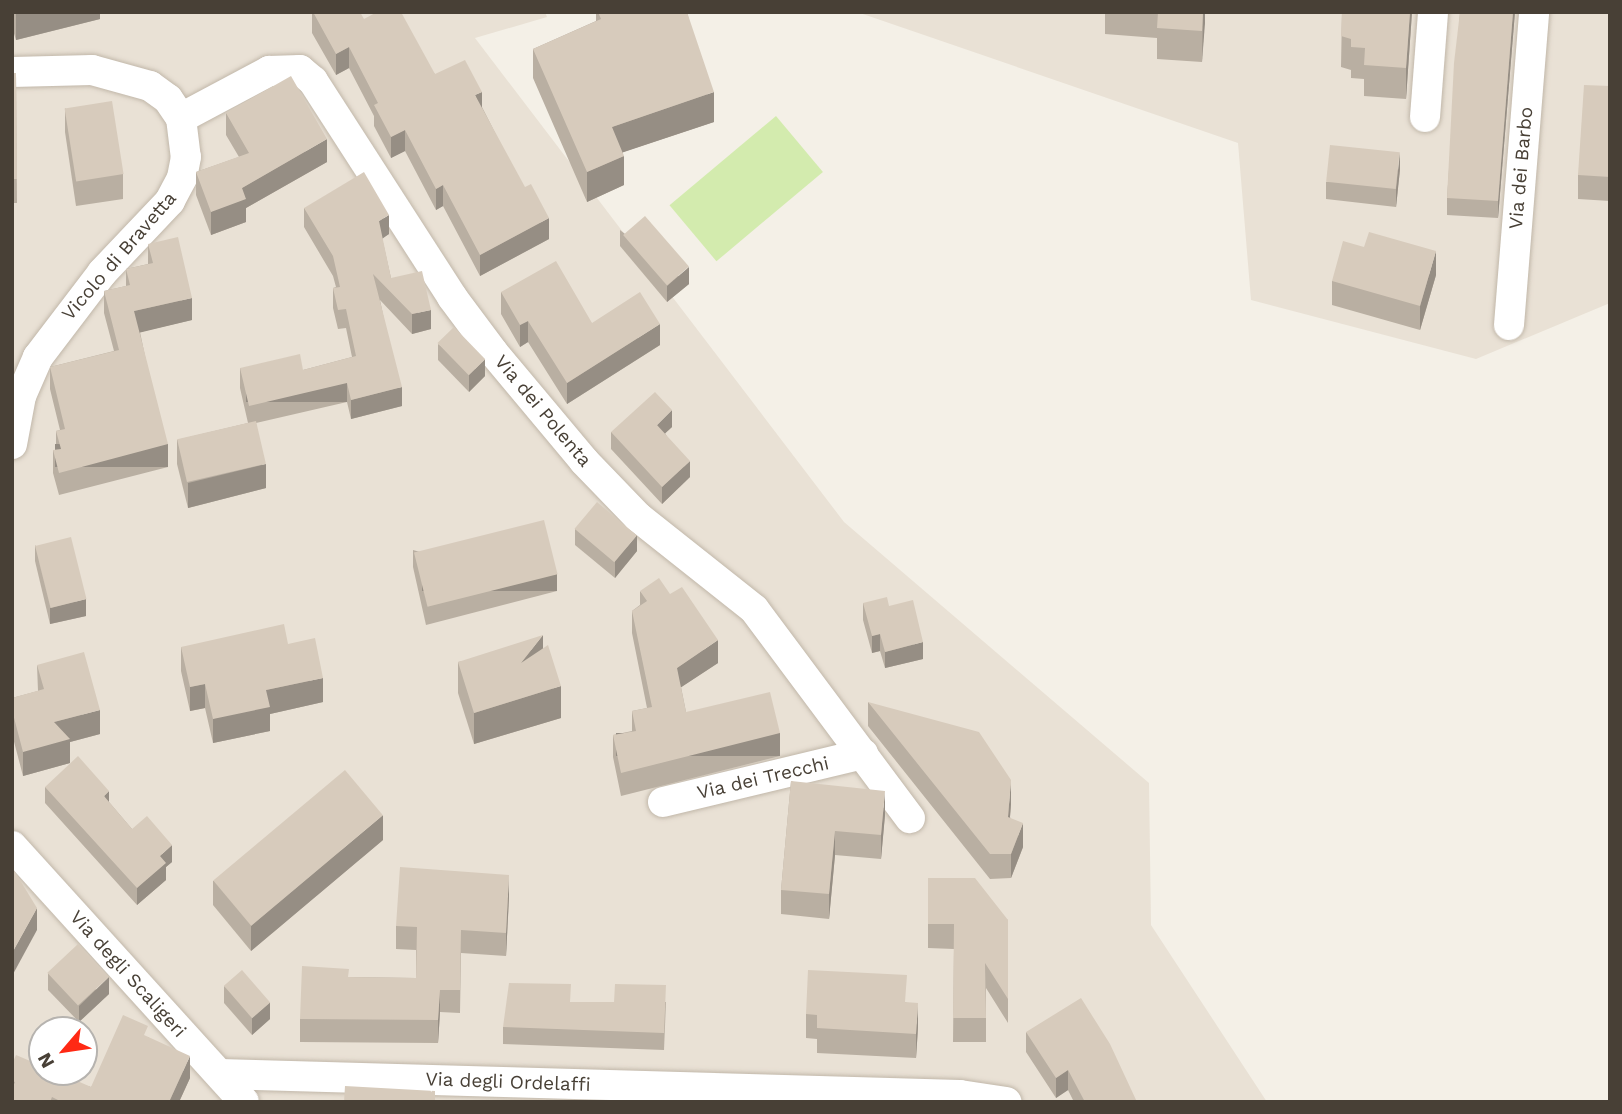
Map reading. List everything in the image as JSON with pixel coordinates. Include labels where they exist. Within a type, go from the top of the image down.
[{"type":"street","points":[[1425,117],[1433,12]]},
{"type":"street","name":"Via dei Barbo","points":[[1509,325],[1534,12]]},
{"type":"street","points":[[12,72],[92,70],[126,76],[160,92],[181,118]]},
{"type":"street","name":"Via dei Polenta","points":[[181,118],[269,71],[300,70],[313,81],[452,298],[550,421],[661,539],[754,609],[910,818]]},
{"type":"street","name":"Vicolo di Bravetta","points":[[12,444],[21,396],[38,357],[102,273],[177,189],[186,157],[181,118]]},
{"type":"street","name":"Via dei Trecchi","points":[[663,802],[863,754]]},
{"type":"street","name":"Via degli Scaligeri","points":[[12,846],[244,1102]]},
{"type":"street","name":"Via degli Ordelaffi","points":[[219,1074],[961,1095],[1006,1102]]},
{"type":"shaded area","points":[[12,12],[545,12],[547,17],[475,38],[844,522],[1149,783],[1151,925],[1267,1102],[12,1102]]},
{"type":"shaded area","points":[[857,12],[1610,12],[1610,303],[1476,359],[1251,300],[1238,143]]},
{"type":"green space","points":[[776,116],[823,172],[716,261],[670,205]]},
{"type":"building","points":[[313,12],[360,12],[364,19],[377,12],[401,12],[435,74],[465,60],[482,92],[475,95],[525,187],[531,184],[549,218],[480,255],[443,185],[436,189],[405,130],[391,137],[374,105],[378,103],[349,47],[336,54]]},
{"type":"building","points":[[598,12],[687,12],[714,92],[612,127],[624,156],[587,172],[533,49],[601,19]]},
{"type":"building","points":[[1158,12],[1203,12],[1202,31],[1157,28]]},
{"type":"building","points":[[1342,12],[1410,12],[1406,68],[1364,65],[1365,48],[1351,47],[1351,39],[1341,36]]},
{"type":"building","points":[[1460,12],[1513,12],[1498,201],[1447,198],[1454,63]]},
{"type":"building","points":[[12,73],[16,73],[17,179],[12,179]]},
{"type":"building","points":[[291,76],[327,139],[242,188],[246,199],[211,212],[196,172],[249,153],[226,113]]},
{"type":"building","points":[[1584,85],[1610,86],[1610,177],[1578,175]]},
{"type":"building","points":[[112,101],[124,174],[76,182],[65,109]]},
{"type":"building","points":[[1330,145],[1400,152],[1396,189],[1326,182]]},
{"type":"building","points":[[364,172],[389,215],[379,221],[391,278],[422,271],[431,310],[412,314],[373,274],[402,387],[351,400],[347,383],[249,406],[240,368],[300,354],[303,370],[356,356],[346,309],[338,310],[333,288],[340,287],[333,256],[304,208]]},
{"type":"building","points":[[645,216],[689,267],[667,286],[623,235]]},
{"type":"building","points":[[1369,232],[1436,251],[1420,306],[1332,281],[1343,241],[1364,247]]},
{"type":"building","points":[[178,237],[192,298],[134,311],[168,444],[59,473],[53,450],[61,449],[56,431],[65,429],[50,367],[119,350],[104,291],[130,285],[126,269],[153,263],[148,244]]},
{"type":"building","points":[[556,261],[592,323],[640,292],[660,324],[567,383],[528,321],[520,325],[501,292]]},
{"type":"building","points":[[454,327],[485,359],[469,375],[437,343]]},
{"type":"building","points":[[655,392],[672,410],[657,425],[690,461],[662,487],[611,432]]},
{"type":"building","points":[[256,421],[266,464],[187,482],[177,439]]},
{"type":"building","points":[[597,502],[637,535],[614,562],[575,529]]},
{"type":"building","points":[[544,520],[558,574],[428,607],[414,552]]},
{"type":"building","points":[[71,537],[86,599],[51,608],[35,546]]},
{"type":"building","points":[[659,578],[670,594],[682,587],[718,640],[677,668],[686,712],[770,692],[780,733],[621,773],[613,735],[636,731],[632,711],[652,707],[632,611],[647,601],[640,591]]},
{"type":"building","points":[[887,597],[889,606],[913,600],[923,642],[885,652],[880,634],[872,636],[863,603]]},
{"type":"building","points":[[284,624],[288,644],[315,638],[323,678],[266,690],[270,707],[213,719],[205,684],[190,687],[181,647]]},
{"type":"building","points":[[543,635],[521,663],[548,645],[561,686],[474,713],[458,662]]},
{"type":"building","points":[[84,652],[100,710],[54,722],[70,739],[23,752],[12,710],[12,698],[44,689],[37,665]]},
{"type":"building","points":[[868,702],[979,732],[1011,780],[1008,817],[1023,823],[1011,854],[990,854]]},
{"type":"building","points":[[78,756],[109,791],[104,796],[132,829],[147,816],[172,845],[160,856],[166,863],[137,888],[45,787]]},
{"type":"building","points":[[345,770],[383,815],[251,926],[213,881]]},
{"type":"building","points":[[791,781],[885,791],[881,835],[835,831],[829,894],[781,890]]},
{"type":"building","points":[[12,867],[37,908],[12,953]]},
{"type":"building","points":[[400,867],[509,875],[506,933],[461,930],[460,990],[440,990],[438,1020],[300,1019],[302,966],[349,969],[348,977],[416,978],[417,927],[396,926]]},
{"type":"building","points":[[928,878],[975,878],[1008,920],[1008,999],[985,963],[986,1018],[953,1018],[954,924],[928,924]]},
{"type":"building","points":[[78,944],[109,977],[78,1006],[47,973]]},
{"type":"building","points":[[242,970],[270,1002],[252,1018],[224,986]]},
{"type":"building","points":[[808,970],[907,975],[905,1002],[918,1003],[916,1034],[817,1028],[817,1015],[806,1014]]},
{"type":"building","points":[[509,983],[571,984],[570,1002],[614,1002],[615,984],[666,985],[664,1033],[503,1027]]},
{"type":"building","points":[[1081,998],[1110,1044],[1137,1102],[1085,1102],[1068,1070],[1056,1078],[1026,1032]]},
{"type":"building","points":[[123,1015],[148,1026],[144,1035],[190,1056],[169,1102],[62,1102],[52,1097],[50,1102],[12,1102],[15,1082],[12,1081],[12,1064],[16,1055],[28,1060],[28,1086],[98,1086],[98,1071]]},
{"type":"building","points":[[345,1086],[435,1091],[435,1102],[344,1102]]},
{"type":"building","points":[[546,1099],[547,1102],[475,1102],[475,1100]]}]
